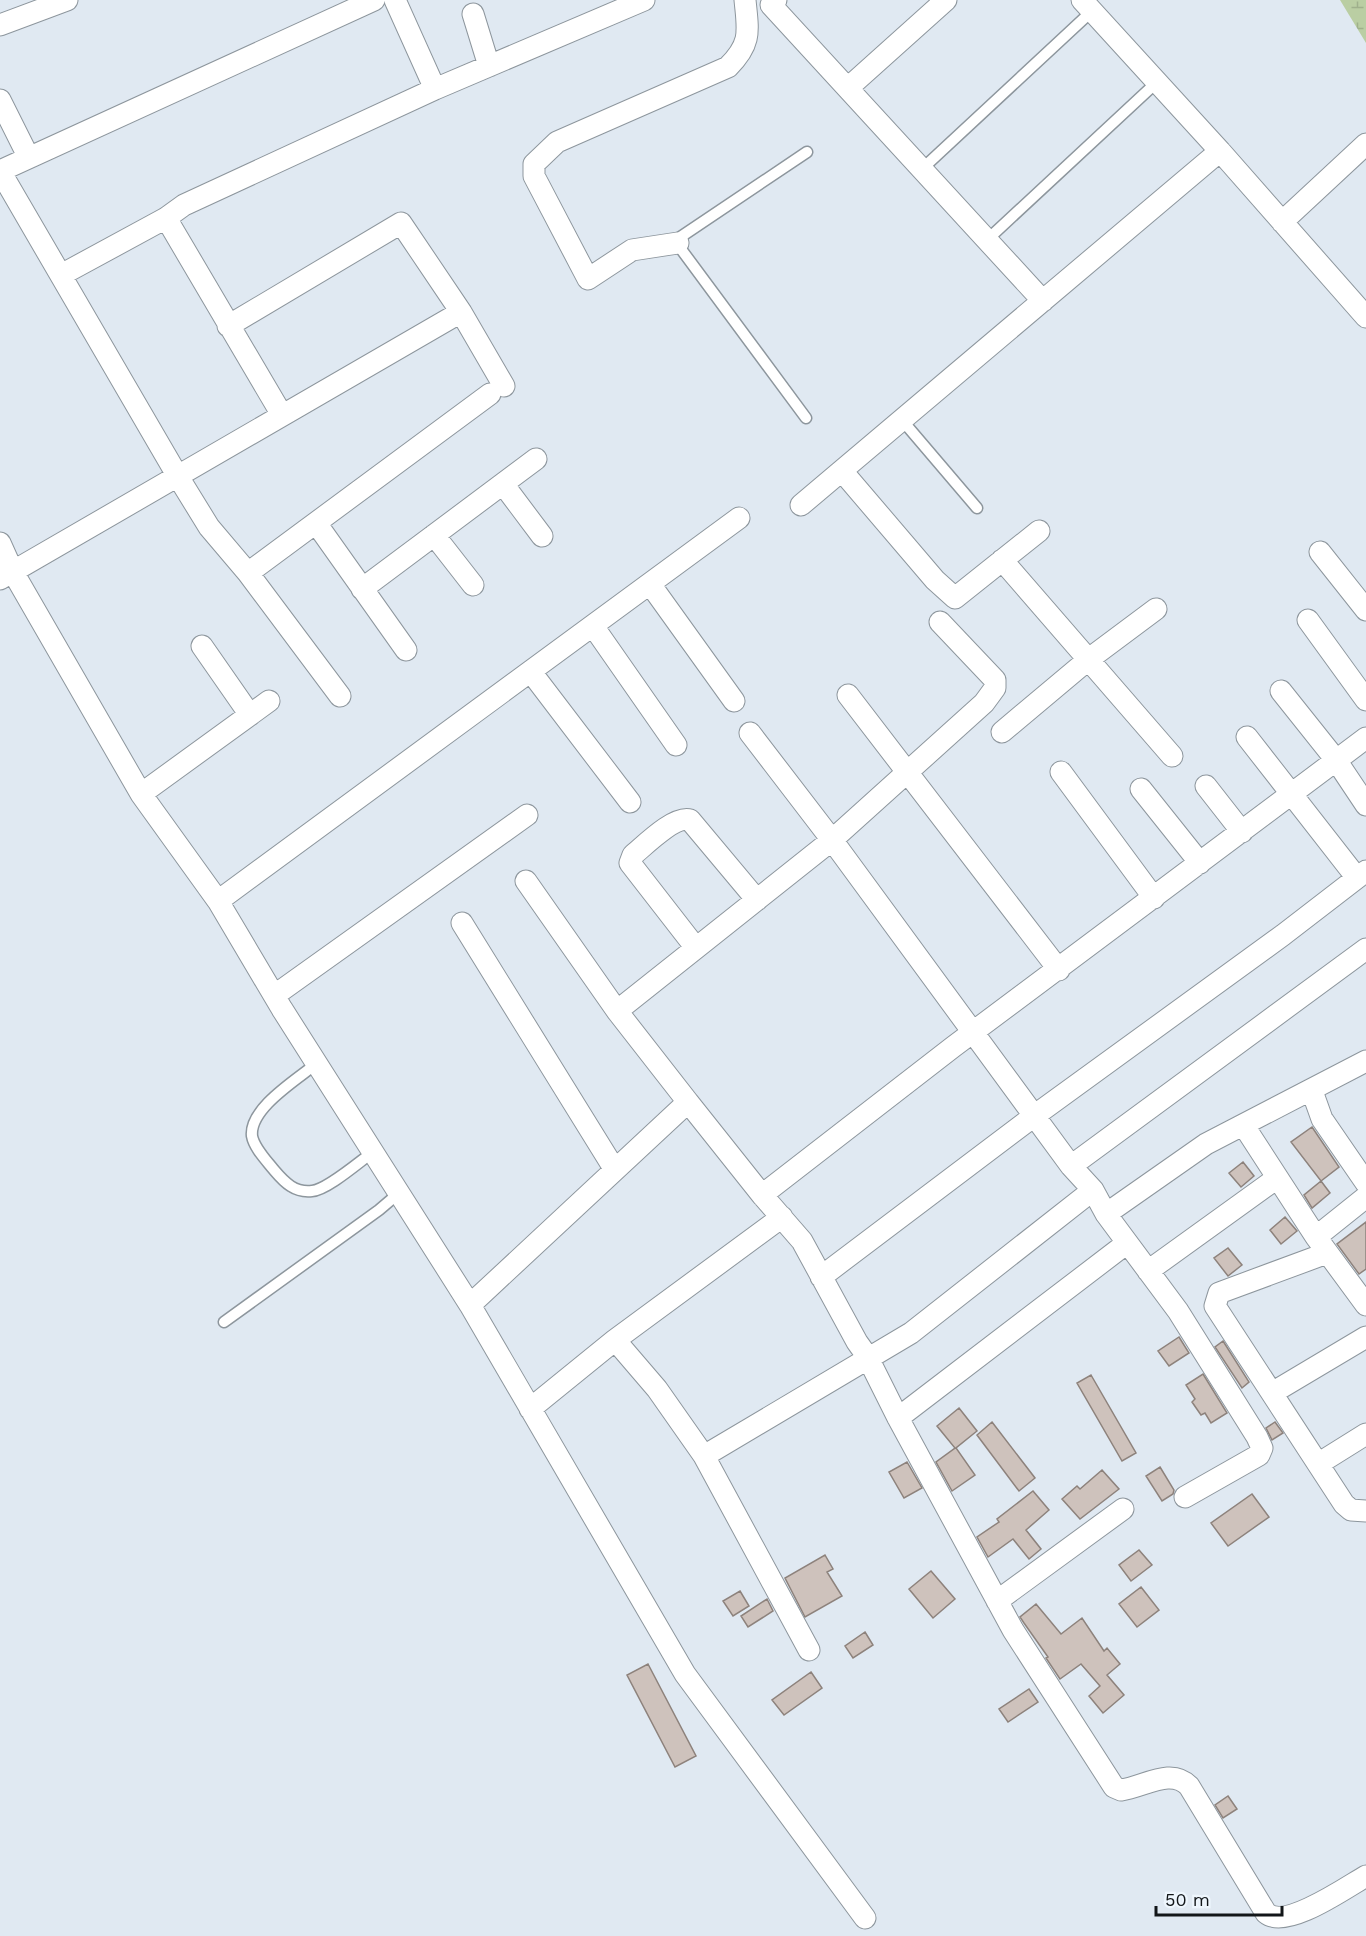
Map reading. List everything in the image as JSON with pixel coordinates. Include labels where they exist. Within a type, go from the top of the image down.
[{"type":"street","points":[[0,25],[67,0]]},
{"type":"street","points":[[340,696],[248,573],[209,527],[0,171],[28,156],[138,109],[374,0]]},
{"type":"street","points":[[395,0],[435,89]]},
{"type":"street","points":[[61,275],[166,218],[183,205],[435,89],[644,0]]},
{"type":"street","points":[[678,243],[632,250],[588,279],[534,176],[534,164],[557,142],[728,67],[742,53],[748,36],[745,0]]},
{"type":"street","points":[[776,0],[771,4],[1043,301]]},
{"type":"street","points":[[849,87],[946,0]]},
{"type":"street","points":[[1087,5],[1282,222],[1363,306]]},
{"type":"street","points":[[473,14],[489,66]]},
{"type":"street","points":[[0,100],[28,156]]},
{"type":"street","points":[[1282,222],[1366,144]]},
{"type":"street","points":[[801,505],[1220,151]]},
{"type":"street","points":[[166,218],[282,415]]},
{"type":"street","points":[[228,326],[401,223],[461,312],[497,390],[248,573]]},
{"type":"street","points":[[6,575],[461,312]]},
{"type":"street","points":[[362,589],[536,459]]},
{"type":"street","points":[[842,471],[935,580],[955,598],[1039,531]]},
{"type":"street","points":[[503,484],[542,536]]},
{"type":"street","points":[[218,901],[739,518]]},
{"type":"street","points":[[316,523],[406,650]]},
{"type":"street","points":[[434,535],[473,585]]},
{"type":"street","points":[[0,543],[6,575],[141,794],[218,901],[317,1064],[470,1305],[685,1674],[865,1918]]},
{"type":"street","points":[[1320,552],[1366,610]]},
{"type":"street","points":[[1002,561],[1172,756]]},
{"type":"street","points":[[650,584],[734,701]]},
{"type":"street","points":[[1002,732],[1089,659],[1156,609]]},
{"type":"street","points":[[1308,620],[1366,700]]},
{"type":"street","points":[[617,1011],[832,840],[984,703],[995,688],[995,680],[940,622]]},
{"type":"street","points":[[592,626],[676,745]]},
{"type":"street","points":[[202,646],[250,715]]},
{"type":"street","points":[[531,672],[630,802]]},
{"type":"street","points":[[1281,691],[1336,760],[1366,805]]},
{"type":"street","points":[[848,695],[910,772],[1059,970]]},
{"type":"street","points":[[141,794],[269,701]]},
{"type":"street","points":[[750,733],[832,840],[1071,1166],[1092,1190],[1127,1243],[1178,1311],[1262,1448],[1259,1455],[1185,1497]]},
{"type":"street","points":[[821,1277],[1034,1116],[1362,875],[1292,794],[1247,737]]},
{"type":"street","points":[[762,1195],[1366,738]]},
{"type":"street","points":[[1061,772],[1154,898]]},
{"type":"street","points":[[1206,786],[1242,832]]},
{"type":"street","points":[[1141,789],[1200,863]]},
{"type":"street","points":[[275,995],[527,815]]},
{"type":"street","points":[[696,948],[631,867],[633,855],[674,822],[690,820],[757,900]]},
{"type":"street","points":[[526,881],[617,1011],[762,1195],[802,1241],[867,1356],[997,1601],[1100,1768],[1114,1786],[1121,1790],[1168,1777],[1182,1778],[1266,1913],[1273,1918],[1282,1919],[1303,1911],[1366,1876]]},
{"type":"street","points":[[462,923],[615,1170]]},
{"type":"street","points":[[1071,1166],[1366,949]]},
{"type":"street","points":[[1107,1214],[1206,1144],[1366,1062]]},
{"type":"street","points":[[1312,1091],[1322,1119],[1366,1183]]},
{"type":"street","points":[[470,1305],[688,1102]]},
{"type":"street","points":[[1244,1126],[1321,1245],[1363,1294]]},
{"type":"street","points":[[1148,1271],[1277,1178]]},
{"type":"street","points":[[704,1456],[867,1356],[911,1333],[1092,1190]]},
{"type":"street","points":[[1366,1197],[1321,1245],[1219,1293],[1215,1306],[1344,1504],[1351,1510],[1366,1511]]},
{"type":"street","points":[[530,1409],[615,1340],[782,1217]]},
{"type":"street","points":[[898,1418],[1127,1243]]},
{"type":"street","points":[[1272,1394],[1366,1337]]},
{"type":"street","points":[[615,1340],[657,1389],[704,1456],[808,1650]]},
{"type":"street","points":[[1318,1464],[1366,1434]]},
{"type":"street","points":[[997,1601],[1123,1509]]},
{"type":"lane","points":[[922,169],[1087,5]]},
{"type":"lane","points":[[987,240],[1157,82]]},
{"type":"lane","points":[[806,418],[682,253],[678,243],[679,238],[807,152]]},
{"type":"lane","points":[[902,420],[977,508]]},
{"type":"lane","points":[[317,1064],[267,1103],[255,1121],[252,1136],[261,1154],[284,1182],[296,1190],[314,1191],[331,1184],[345,1171],[373,1152]]},
{"type":"lane","points":[[224,1322],[399,1193]]},
{"type":"green space","points":[[1340,0],[1366,0],[1366,43]]},
{"type":"building","points":[[1312,1127],[1339,1167],[1321,1181],[1291,1142]]},
{"type":"building","points":[[1243,1162],[1254,1176],[1241,1187],[1229,1173]]},
{"type":"building","points":[[1321,1181],[1330,1193],[1312,1208],[1304,1195]]},
{"type":"building","points":[[1285,1217],[1297,1231],[1281,1244],[1270,1230]]},
{"type":"building","points":[[1366,1222],[1366,1269],[1359,1274],[1337,1244]]},
{"type":"building","points":[[1228,1248],[1242,1265],[1228,1276],[1214,1258]]},
{"type":"building","points":[[1179,1337],[1189,1353],[1169,1366],[1158,1351]]},
{"type":"building","points":[[1223,1341],[1249,1382],[1242,1388],[1215,1347]]},
{"type":"building","points":[[1203,1374],[1227,1413],[1211,1423],[1205,1413],[1201,1415],[1192,1402],[1195,1399],[1186,1385]]},
{"type":"building","points":[[1091,1375],[1136,1453],[1122,1461],[1077,1383]]},
{"type":"building","points":[[959,1408],[977,1431],[956,1448],[975,1475],[952,1491],[936,1462],[955,1448],[937,1426]]},
{"type":"building","points":[[992,1422],[1035,1478],[1019,1491],[977,1435]]},
{"type":"building","points":[[1275,1422],[1283,1433],[1272,1440],[1266,1428]]},
{"type":"building","points":[[907,1462],[922,1488],[904,1498],[889,1472]]},
{"type":"building","points":[[1160,1467],[1174,1490],[1173,1494],[1162,1501],[1146,1476]]},
{"type":"building","points":[[1102,1470],[1119,1489],[1080,1519],[1062,1499],[1077,1486],[1080,1489]]},
{"type":"building","points":[[1033,1491],[1049,1510],[1026,1530],[1041,1549],[1029,1559],[1013,1539],[988,1557],[977,1537],[999,1522],[997,1519]]},
{"type":"building","points":[[1252,1494],[1269,1517],[1228,1546],[1211,1523]]},
{"type":"building","points":[[1139,1550],[1152,1565],[1131,1581],[1119,1565]]},
{"type":"building","points":[[825,1555],[833,1569],[827,1572],[842,1596],[805,1617],[785,1578]]},
{"type":"building","points":[[931,1571],[955,1599],[933,1618],[909,1589]]},
{"type":"building","points":[[1141,1587],[1159,1610],[1137,1627],[1119,1604]]},
{"type":"building","points":[[740,1591],[749,1606],[733,1616],[723,1601]]},
{"type":"building","points":[[767,1599],[773,1611],[748,1627],[741,1616]]},
{"type":"building","points":[[1036,1604],[1061,1634],[1082,1618],[1104,1651],[1107,1648],[1120,1664],[1107,1675],[1124,1695],[1103,1713],[1089,1696],[1100,1686],[1081,1664],[1060,1679],[1046,1658],[1048,1657],[1020,1617]]},
{"type":"building","points":[[865,1632],[873,1645],[853,1658],[845,1646]]},
{"type":"building","points":[[648,1664],[696,1756],[675,1767],[627,1675]]},
{"type":"building","points":[[811,1672],[822,1688],[784,1715],[772,1700]]},
{"type":"building","points":[[1029,1689],[1038,1702],[1008,1722],[999,1709]]},
{"type":"building","points":[[1228,1796],[1237,1809],[1223,1818],[1215,1805]]}]
